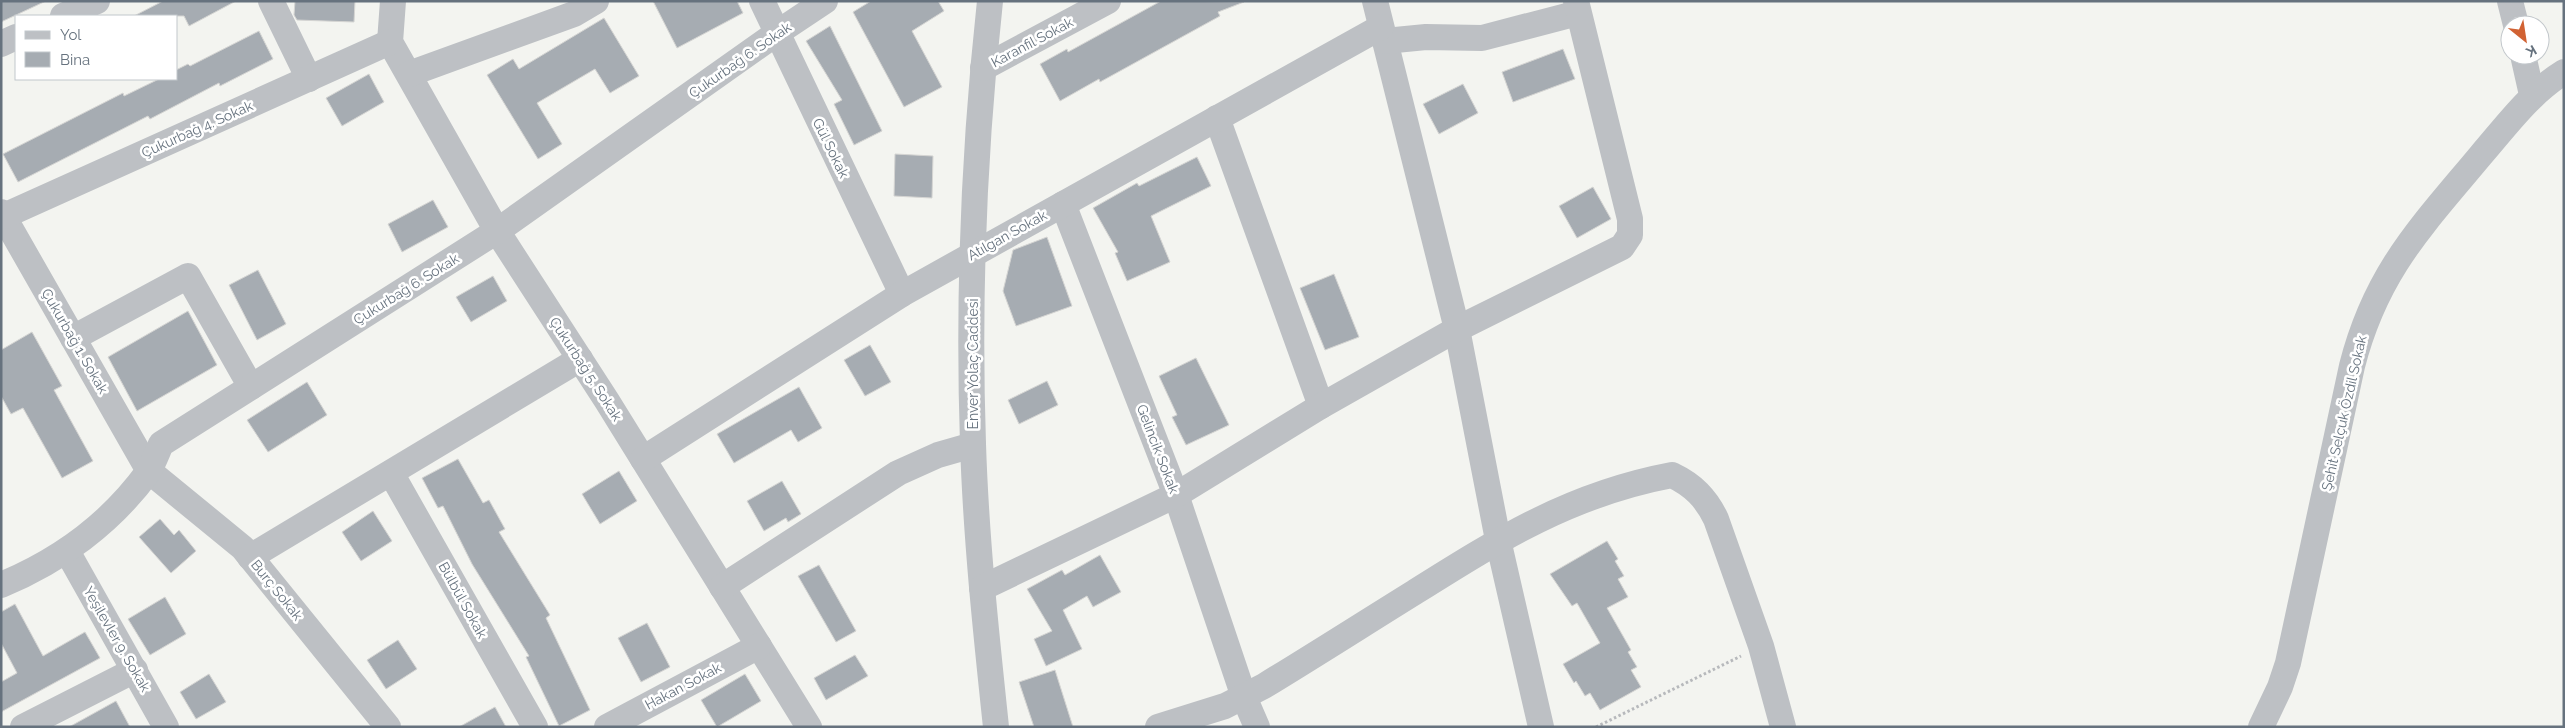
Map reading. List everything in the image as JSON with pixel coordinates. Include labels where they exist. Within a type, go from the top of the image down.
[{"type":"street","points":[[65,15],[97,1]]},
{"type":"street","points":[[271,1],[309,79]]},
{"type":"street","points":[[390,42],[393,1]]},
{"type":"street","points":[[409,74],[596,1]]},
{"type":"street","name":"Gül Sokak","points":[[762,1],[902,294]]},
{"type":"street","name":"Çukurbağ 6. Sokak","points":[[1,585],[26,575],[67,551],[103,520],[149,471],[161,444],[497,231],[776,33],[825,1]]},
{"type":"street","name":"Enver Yolaç Caddesi","points":[[990,1],[976,160],[972,304],[973,445],[982,588],[996,727]]},
{"type":"street","name":"Karanfil Sokak","points":[[983,68],[1108,1]]},
{"type":"street","points":[[1375,1],[1457,330],[1498,540],[1541,727]]},
{"type":"street","points":[[2510,1],[2514,15]]},
{"type":"street","points":[[982,588],[1176,494],[1321,406],[1457,330],[1616,251],[1626,242],[1630,235],[1630,219],[1577,7],[1482,38],[1383,34]]},
{"type":"street","name":"Atılgan Sokak","points":[[643,460],[902,294],[1216,118],[1383,34]]},
{"type":"street","points":[[1,44],[15,37]]},
{"type":"street","name":"Çukurbağ 4. Sokak","points":[[2,214],[390,42]]},
{"type":"street","name":"Çukurbağ 5. Sokak","points":[[390,42],[497,231],[580,359],[809,727]]},
{"type":"street","points":[[2525,65],[2532,95]]},
{"type":"street","name":"Şehit Selçuk Özdil Sokak","points":[[2261,727],[2288,663],[2352,366],[2358,342],[2376,296],[2411,238],[2532,95],[2564,72]]},
{"type":"street","points":[[1216,118],[1321,406]]},
{"type":"street","name":"Gelincik Sokak","points":[[1063,204],[1176,494],[1244,697],[1257,727]]},
{"type":"street","name":"Çukurbağ 1. Sokak","points":[[2,214],[149,471]]},
{"type":"street","points":[[73,338],[188,276],[251,387]]},
{"type":"street","points":[[250,558],[580,359]]},
{"type":"street","points":[[722,587],[898,474],[938,455],[973,445]]},
{"type":"street","name":"Burç Sokak","points":[[149,471],[243,548],[384,725]]},
{"type":"street","name":"Bülbül Sokak","points":[[392,473],[535,727]]},
{"type":"street","points":[[1158,727],[1205,713],[1244,697],[1498,540],[1567,505],[1603,491],[1672,475],[1693,487],[1710,508],[1760,646],[1783,727]]},
{"type":"street","name":"Yeşilevler 9. Sokak","points":[[67,551],[166,727]]},
{"type":"street","name":"Hakan Sokak","points":[[607,727],[759,646]]},
{"type":"street","points":[[23,727],[135,670]]},
{"type":"path","points":[[1596,727],[1760,646]]},
{"type":"building","points":[[1,1],[46,1],[15,15],[1,22]]},
{"type":"building","points":[[163,1],[236,1],[189,26],[184,16],[136,15]]},
{"type":"building","points":[[295,1],[355,1],[354,22],[297,20],[294,15]]},
{"type":"building","points":[[653,1],[737,1],[743,13],[677,48]]},
{"type":"building","points":[[871,1],[938,1],[944,11],[912,31],[942,87],[904,107],[853,12]]},
{"type":"building","points":[[1161,1],[1244,2],[1218,12],[1220,16],[1100,82],[1099,79],[1060,101],[1040,64],[1067,49],[1068,52]]},
{"type":"building","points":[[604,18],[639,76],[610,93],[595,69],[537,103],[562,144],[538,159],[487,75],[513,59],[519,69]]},
{"type":"building","points":[[830,26],[882,131],[854,145],[834,104],[842,100],[806,41]]},
{"type":"building","points":[[259,31],[273,59],[220,86],[219,83],[150,119],[148,116],[18,182],[3,154],[123,93],[124,96],[157,80],[178,80],[178,69],[188,64],[190,66]]},
{"type":"building","points":[[1563,49],[1575,79],[1513,102],[1502,72]]},
{"type":"building","points":[[369,74],[384,102],[342,126],[326,98]]},
{"type":"building","points":[[1463,84],[1478,113],[1439,134],[1423,104]]},
{"type":"building","points":[[895,154],[933,156],[932,198],[894,196]]},
{"type":"building","points":[[1197,157],[1211,186],[1151,216],[1170,262],[1127,281],[1115,253],[1118,252],[1093,208],[1137,183],[1139,186]]},
{"type":"building","points":[[1593,187],[1611,219],[1577,238],[1559,206]]},
{"type":"building","points":[[433,200],[448,227],[402,252],[388,224]]},
{"type":"building","points":[[1047,237],[1072,306],[1016,326],[1003,291],[1013,250]]},
{"type":"building","points":[[258,270],[286,324],[257,340],[229,285]]},
{"type":"building","points":[[1334,274],[1359,337],[1325,350],[1300,288]]},
{"type":"building","points":[[493,276],[507,301],[471,322],[456,297]]},
{"type":"building","points":[[188,311],[217,365],[137,411],[108,357]]},
{"type":"building","points":[[32,332],[62,386],[54,390],[93,461],[62,478],[23,408],[11,414],[1,396],[1,350]]},
{"type":"building","points":[[870,345],[891,382],[865,396],[844,360]]},
{"type":"building","points":[[1196,358],[1229,425],[1186,445],[1172,417],[1177,415],[1159,376]]},
{"type":"building","points":[[1047,381],[1058,405],[1019,424],[1008,400]]},
{"type":"building","points":[[307,382],[327,415],[268,452],[247,420]]},
{"type":"building","points":[[799,387],[822,428],[798,442],[791,430],[734,463],[717,434]]},
{"type":"building","points":[[458,459],[483,503],[489,500],[505,529],[499,532],[550,615],[546,618],[590,710],[559,726],[526,657],[529,656],[472,564],[443,506],[438,508],[422,478]]},
{"type":"building","points":[[619,471],[637,501],[600,524],[582,494]]},
{"type":"building","points":[[782,481],[801,514],[788,522],[786,518],[764,531],[747,501]]},
{"type":"building","points":[[373,511],[392,541],[361,561],[342,532]]},
{"type":"building","points":[[160,519],[174,535],[179,530],[196,551],[171,573],[139,537]]},
{"type":"building","points":[[1607,541],[1618,559],[1615,561],[1624,576],[1618,579],[1628,597],[1607,608],[1631,650],[1628,652],[1637,667],[1631,670],[1641,687],[1600,710],[1590,693],[1585,696],[1576,681],[1574,683],[1563,664],[1600,643],[1577,603],[1572,606],[1550,574]]},
{"type":"building","points":[[1100,555],[1121,592],[1093,607],[1087,596],[1063,610],[1082,649],[1046,666],[1034,639],[1052,631],[1027,589],[1062,570],[1065,575]]},
{"type":"building","points":[[819,565],[856,631],[836,642],[798,576]]},
{"type":"building","points":[[165,597],[186,634],[150,655],[128,619]]},
{"type":"building","points":[[15,604],[43,656],[85,632],[100,658],[1,712],[1,682],[17,673],[1,643],[1,612]]},
{"type":"building","points":[[647,623],[670,667],[641,682],[618,638]]},
{"type":"building","points":[[398,640],[417,669],[386,689],[367,660]]},
{"type":"building","points":[[855,655],[868,676],[826,700],[814,678]]},
{"type":"building","points":[[1055,670],[1073,727],[1034,727],[1019,682]]},
{"type":"building","points":[[209,674],[226,702],[196,719],[180,692]]},
{"type":"building","points":[[745,674],[761,701],[717,727],[701,700]]},
{"type":"building","points":[[116,701],[130,727],[69,727]]},
{"type":"building","points":[[495,707],[506,727],[459,727]]}]
